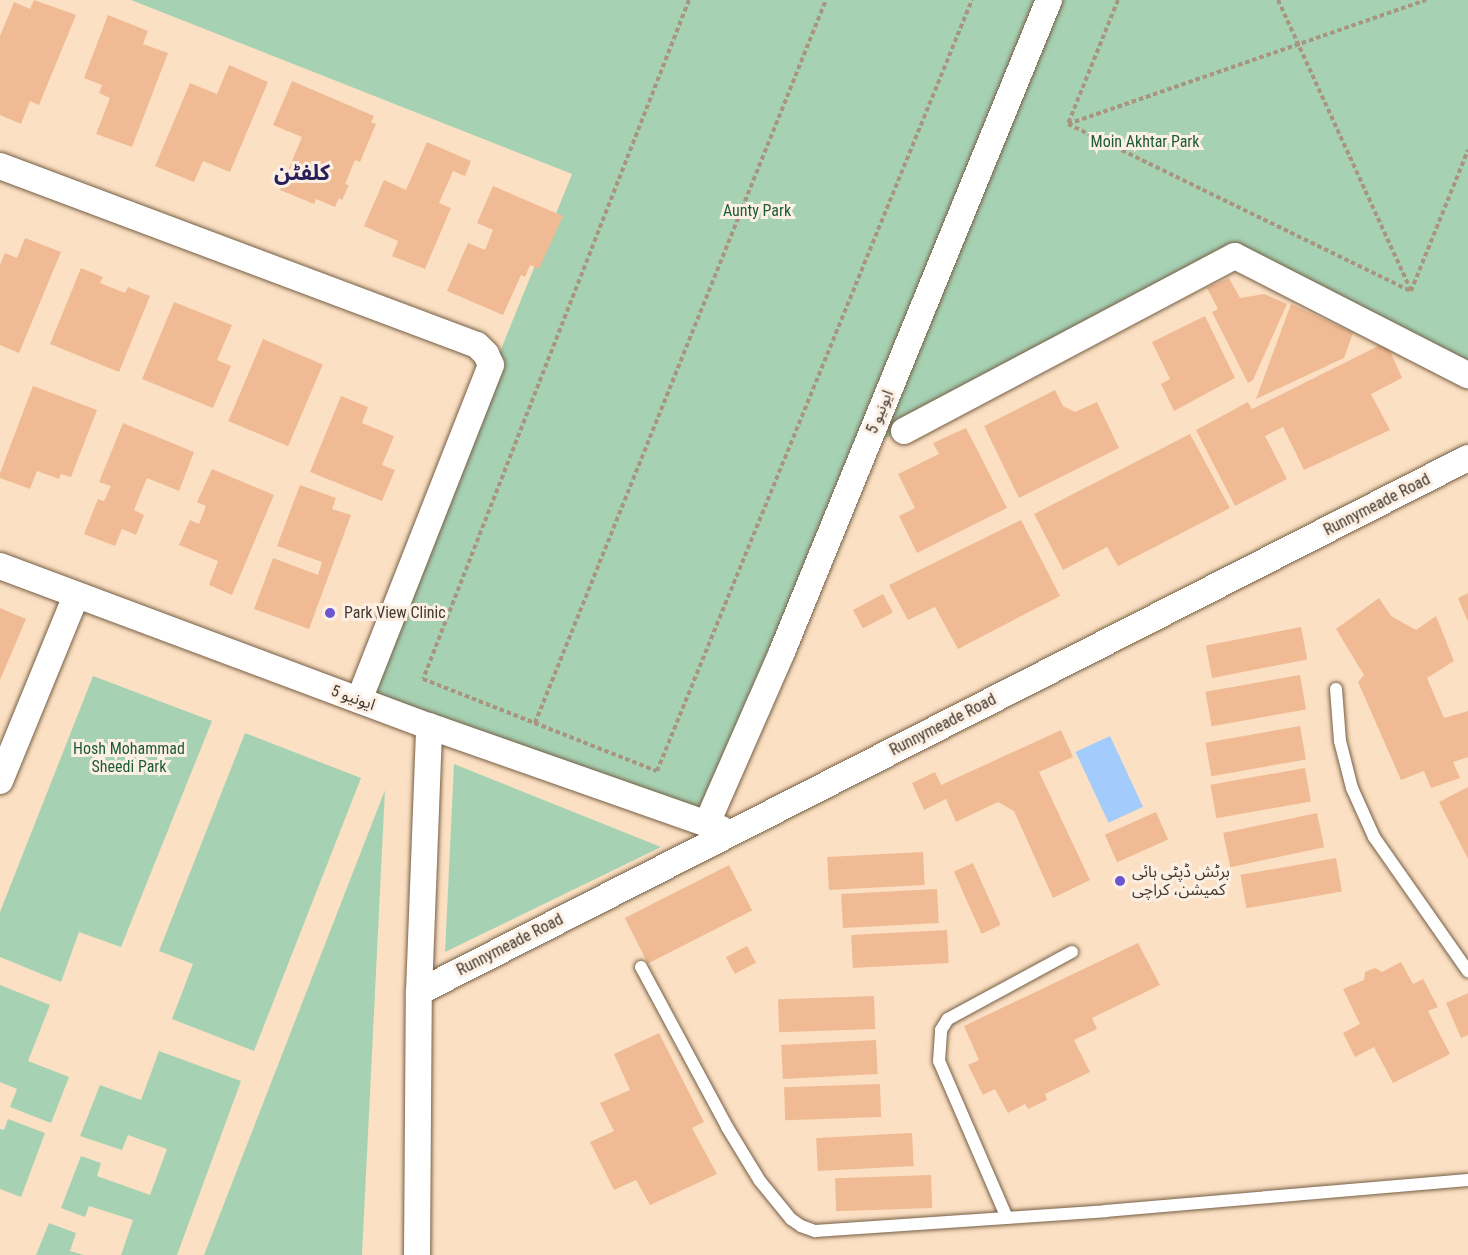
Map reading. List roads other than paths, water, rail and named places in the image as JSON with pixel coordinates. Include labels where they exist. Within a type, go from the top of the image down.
[{"type":"street","name":"ایونیو 5","points":[[707,823],[782,652],[1049,0]]},
{"type":"street","points":[[0,165],[477,345],[486,354],[491,365],[359,700]]},
{"type":"street","points":[[904,431],[1235,256],[1468,375]]},
{"type":"street","name":"Runnymeade Road","points":[[419,992],[1468,458]]},
{"type":"street","name":"ایونیو 5","points":[[0,566],[429,726],[732,832]]},
{"type":"street","points":[[0,781],[76,596]]},
{"type":"street","points":[[417,1255],[419,992],[429,726]]},
{"type":"lane","points":[[1336,688],[1342,750],[1352,788],[1374,837],[1468,970]]},
{"type":"lane","points":[[1007,1218],[939,1061],[940,1030],[948,1019],[1072,952]]},
{"type":"lane","points":[[641,967],[727,1127],[754,1172],[791,1220],[801,1227],[815,1231],[1007,1218],[1468,1180]]},
{"type":"water","points":[[1110,736],[1143,807],[1109,823],[1076,752]]},
{"type":"place","name":"Park View Clinic","points":[[330,613]]},
{"type":"place","name":"برٹش ڈپٹی ہائی کمیشن، کراچی","points":[[1120,881]]},
{"type":"district","name":"کلفٹن","points":[[302,173]]},
{"type":"park label","name":"Moin Akhtar Park","points":[[1145,142]]},
{"type":"park label","name":"Aunty Park","points":[[757,211]]},
{"type":"park label","name":"Hosh Mohammad Sheedi Park","points":[[129,758]]}]
